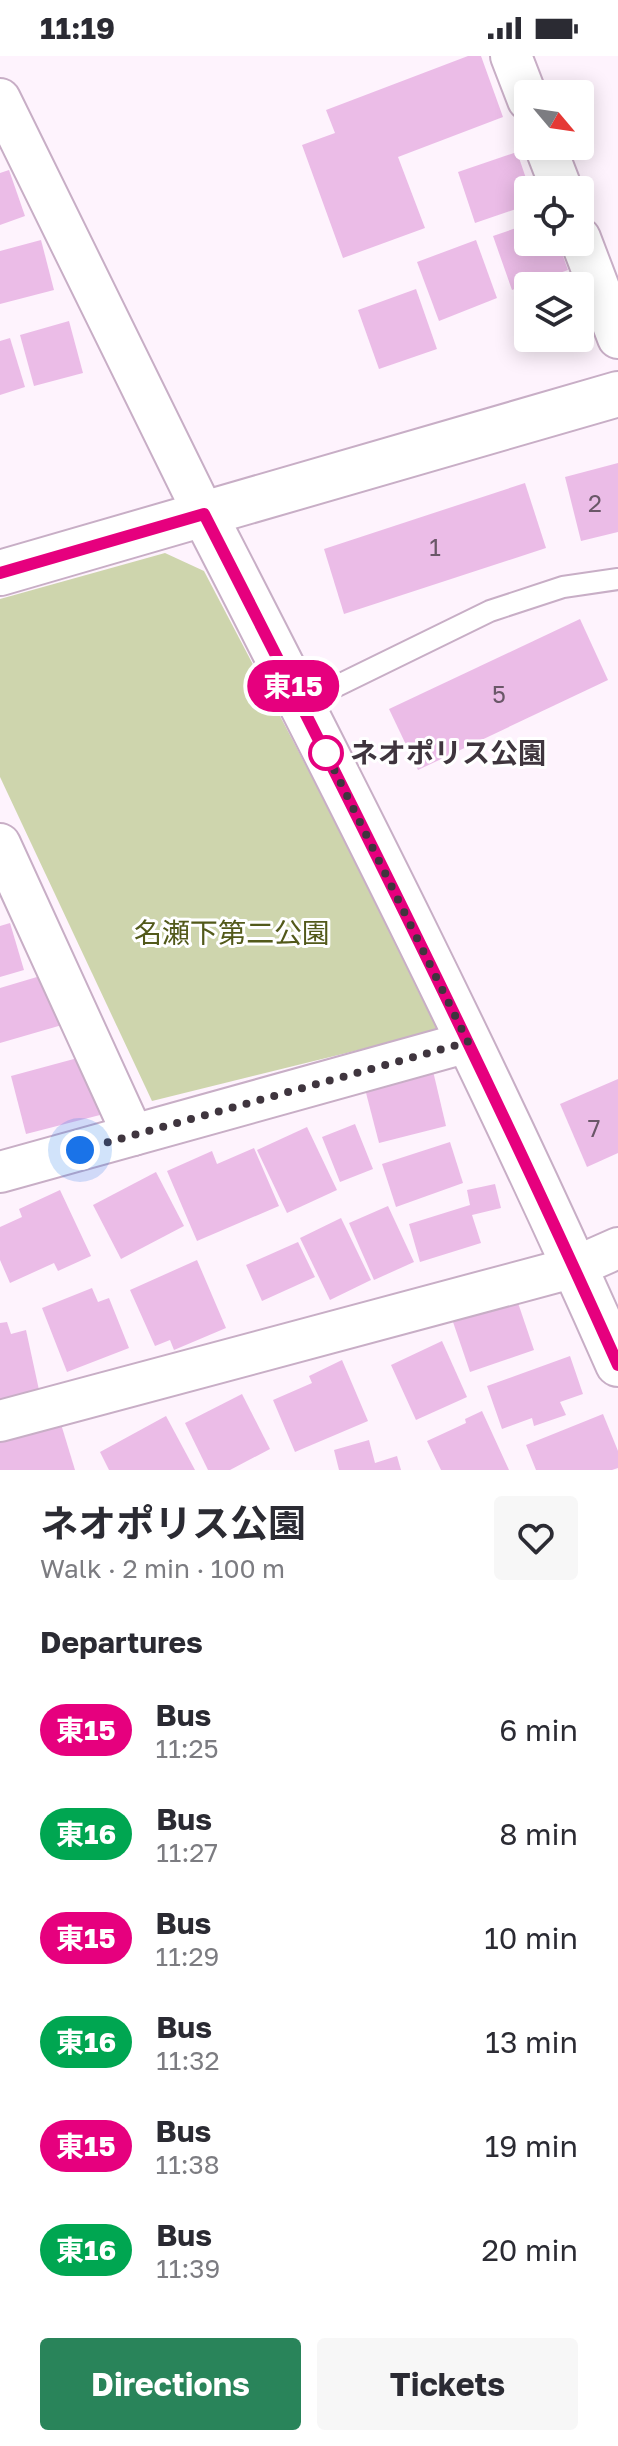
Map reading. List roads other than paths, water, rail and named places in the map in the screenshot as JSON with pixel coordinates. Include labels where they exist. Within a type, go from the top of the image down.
[{"type":"street","points":[[511,56],[520,80]]},
{"type":"street","points":[[0,99],[468,1042],[618,1364]]},
{"type":"street","points":[[587,256],[618,338]]},
{"type":"street","points":[[0,573],[618,394]]},
{"type":"street","points":[[4,864],[133,1135]]},
{"type":"street","points":[[0,1172],[468,1042]]},
{"type":"street","points":[[0,1421],[575,1267],[618,1248]]},
{"type":"lane","points":[[302,703],[490,611],[563,587],[618,579]]},
{"type":"place","name":"ネオポリス公園","points":[[326,753]]},
{"type":"park label","name":"名瀬下第二公園","points":[[232,933]]}]
